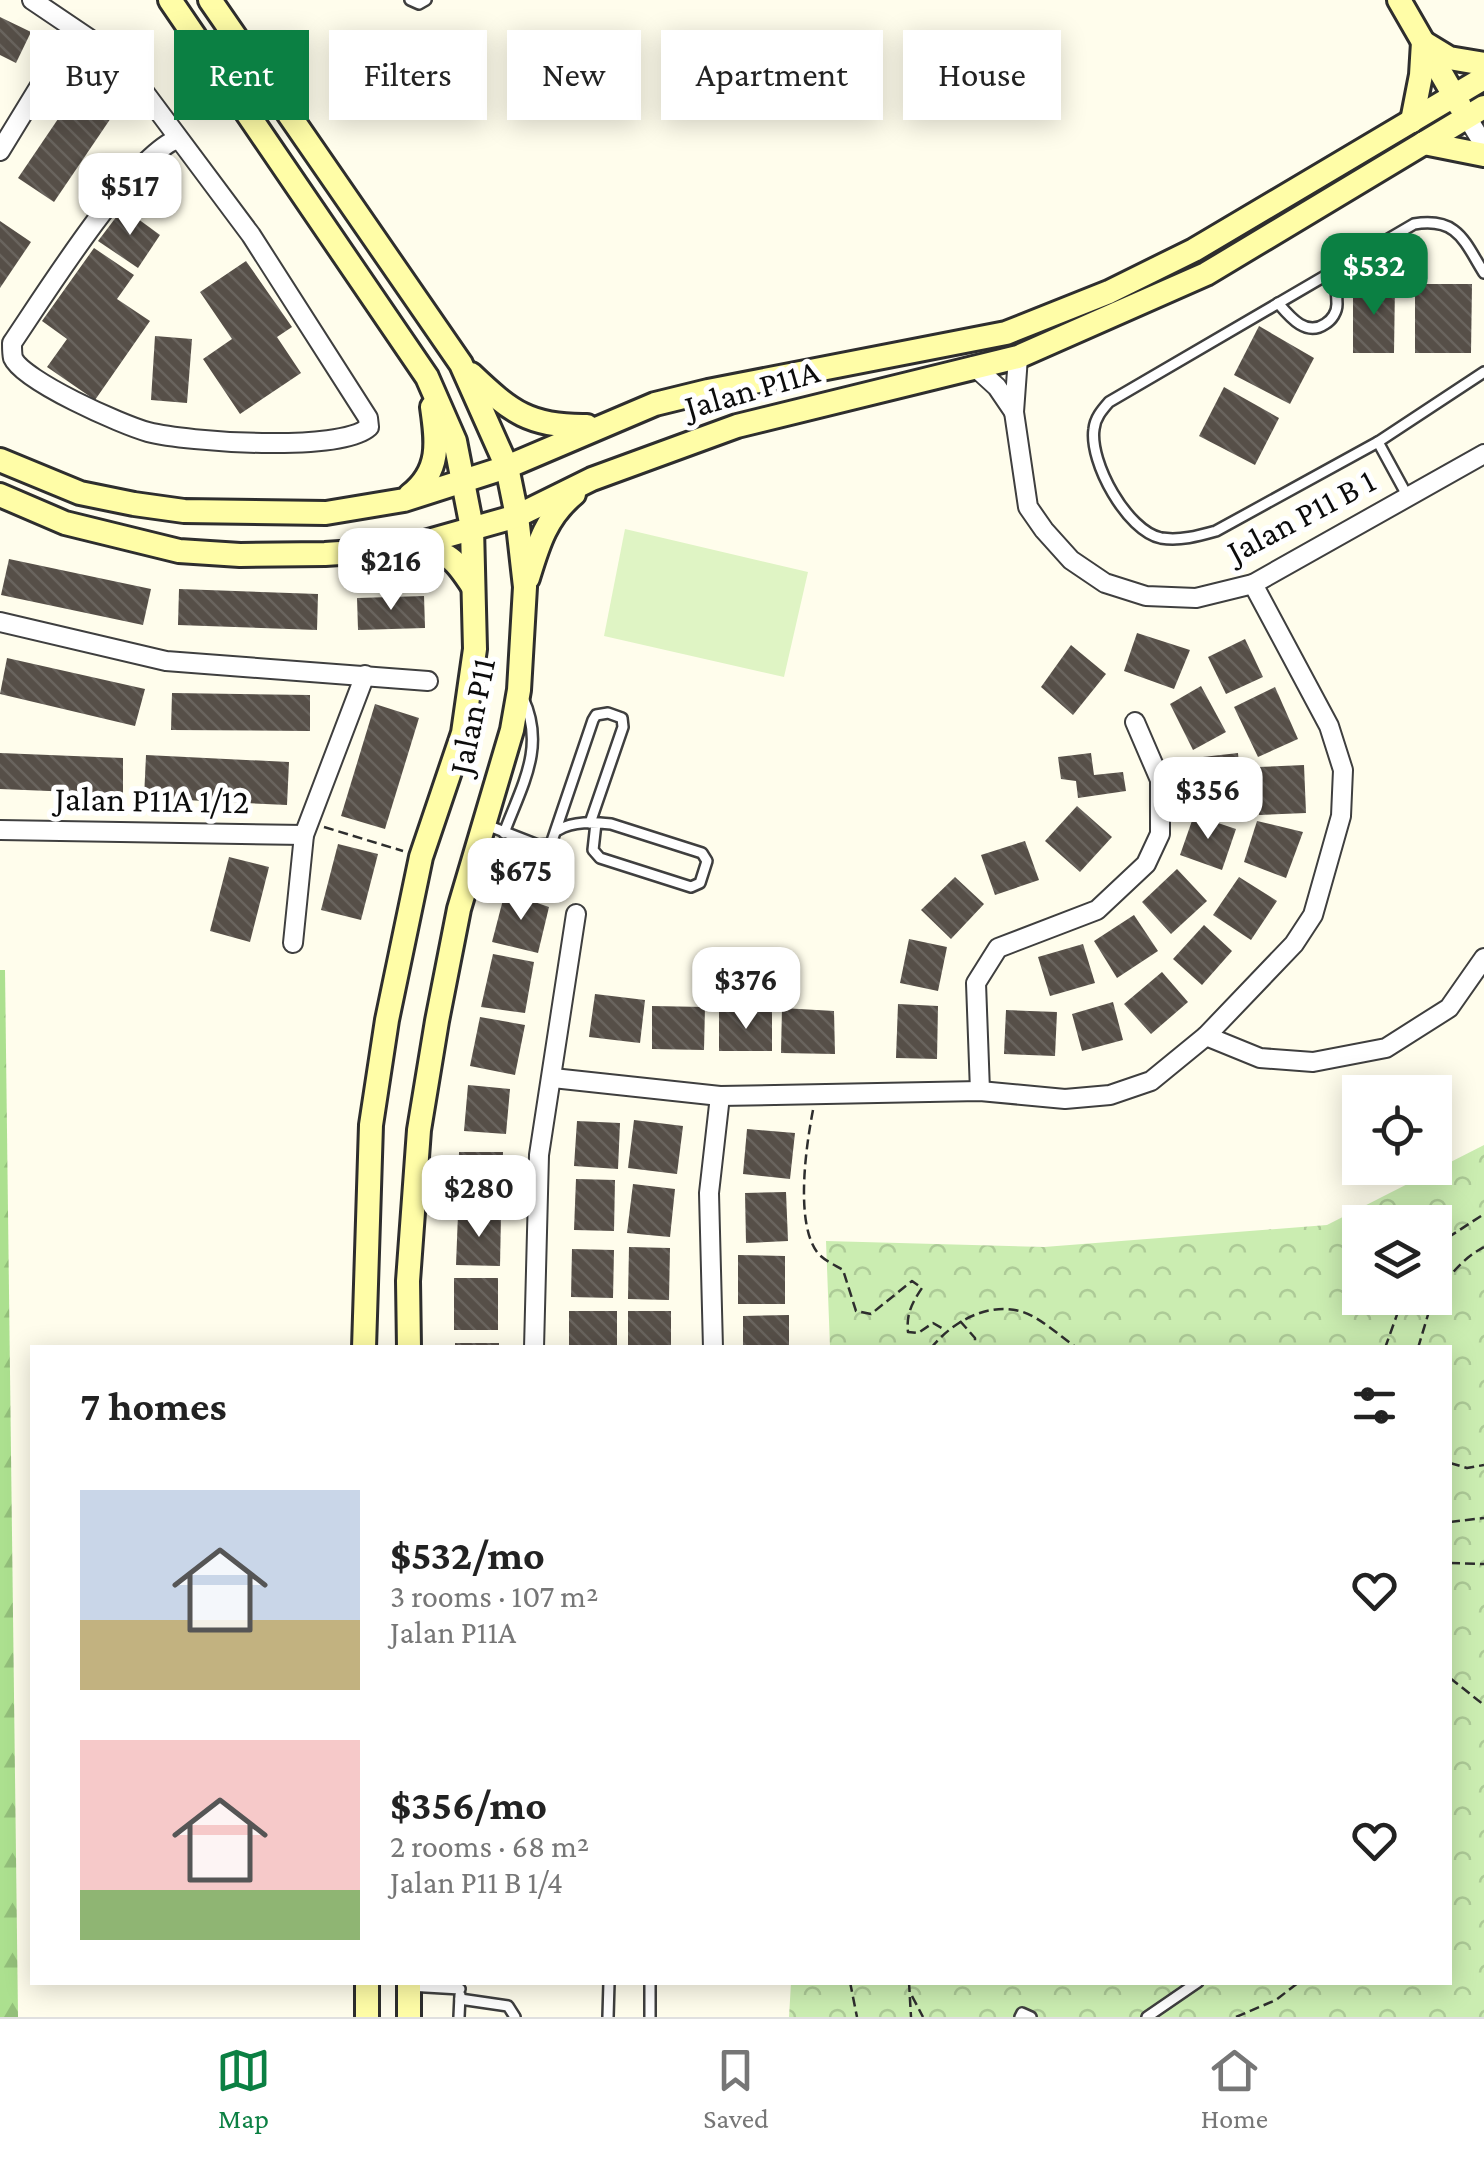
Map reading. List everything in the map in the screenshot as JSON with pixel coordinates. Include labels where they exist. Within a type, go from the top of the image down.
[{"type":"street","points":[[32,0],[74,30]]},
{"type":"street","name":"Jalan P11","points":[[170,0],[427,377],[455,441],[472,528],[475,650],[462,733],[421,856],[386,1020],[371,1125],[364,1345]]},
{"type":"street","name":"Jalan P11","points":[[210,0],[462,364],[506,467],[517,516],[525,587],[520,690],[494,828],[459,909],[420,1130],[408,1281],[409,1345]]},
{"type":"street","points":[[1399,0],[1454,96],[1476,112],[1484,145]]},
{"type":"street","points":[[1423,42],[1449,58],[1484,64]]},
{"type":"street","points":[[1412,121],[1423,42]]},
{"type":"street","name":"Jalan P11A","points":[[0,460],[80,492],[184,510],[326,513],[404,500],[506,467],[655,404],[1006,334],[1109,292],[1194,250],[1484,78]]},
{"type":"street","points":[[0,151],[30,102]]},
{"type":"street","points":[[154,106],[251,234],[368,418],[368,426],[361,434],[320,442],[235,442],[150,432],[91,410],[21,368],[12,356],[12,343],[76,247],[155,151],[177,139]]},
{"type":"street","name":"Jalan P11A","points":[[0,495],[65,523],[179,551],[240,555],[400,549],[517,516],[592,479],[737,426],[1018,357],[1206,274],[1476,112]]},
{"type":"street","points":[[1424,143],[1484,155]]},
{"type":"street","name":"Jalan P11 B 1","points":[[1018,357],[1014,412],[1028,506],[1070,560],[1105,583],[1146,596],[1196,598],[1253,584],[1484,454]]},
{"type":"street","points":[[462,364],[519,414],[552,426],[598,426]]},
{"type":"street","name":"Jalan P11 B 1","points":[[974,366],[1014,412]]},
{"type":"street","points":[[404,500],[426,483],[435,465],[436,435],[427,377]]},
{"type":"street","points":[[525,587],[542,532],[558,507],[592,479]]},
{"type":"street","points":[[400,549],[442,552],[457,562],[474,587]]},
{"type":"street","points":[[552,1078],[720,1096],[980,1090],[1066,1100],[1110,1095],[1151,1081],[1206,1036],[1294,944],[1313,915],[1341,816],[1343,770],[1329,726],[1253,584]]},
{"type":"street","points":[[0,622],[166,661],[428,680]]},
{"type":"street","points":[[293,943],[306,829],[365,675]]},
{"type":"street","points":[[980,1090],[976,984],[998,948],[1096,910],[1146,864],[1160,834],[1160,780],[1135,722]]},
{"type":"street","name":"Jalan P11A 1/12","points":[[0,830],[306,829]]},
{"type":"street","points":[[534,1345],[539,1155],[576,914]]},
{"type":"street","points":[[1206,1036],[1260,1058],[1313,1062],[1386,1048],[1449,1008],[1484,958]]},
{"type":"street","points":[[713,1345],[708,1193],[720,1096]]},
{"type":"street","points":[[403,1985],[409,2017]]},
{"type":"lane","points":[[410,0],[418,4],[426,0]]},
{"type":"lane","points":[[1484,274],[1452,227],[1414,224],[1110,402],[1094,426],[1094,445],[1098,463],[1126,514],[1159,538],[1188,539],[1216,531],[1378,442],[1484,372]]},
{"type":"lane","points":[[1278,304],[1292,320],[1308,329],[1320,328],[1338,308],[1334,271]]},
{"type":"lane","points":[[1378,442],[1408,497]]},
{"type":"lane","points":[[494,828],[547,846],[552,844],[593,720],[600,714],[622,718],[623,727],[593,823],[593,850],[600,858],[691,886],[700,883],[707,861],[702,853],[611,824],[593,823],[574,824],[558,830]]},
{"type":"lane","points":[[566,805],[570,812],[593,823]]},
{"type":"lane","points":[[412,1985],[460,1990],[508,2006],[515,2017]]},
{"type":"lane","points":[[608,2017],[610,1985]]},
{"type":"lane","points":[[650,1985],[650,2017]]},
{"type":"lane","points":[[1148,2017],[1194,1985]]},
{"type":"lane","points":[[459,2017],[460,1990]]},
{"type":"lane","points":[[1020,2017],[1022,2013],[1032,2017]]},
{"type":"path","points":[[306,829],[343,830],[421,856]]},
{"type":"path","points":[[495,864],[565,899],[576,914]]},
{"type":"path","points":[[815,1094],[805,1153],[807,1232],[818,1255],[844,1270],[856,1310],[871,1314],[912,1281],[922,1288],[911,1304],[906,1320],[908,1332],[918,1332],[933,1323],[945,1330]]},
{"type":"path","points":[[1452,1235],[1484,1214]]},
{"type":"path","points":[[1452,1272],[1484,1248]]},
{"type":"path","points":[[932,1345],[960,1320],[988,1311],[1022,1312],[1072,1345]]},
{"type":"path","points":[[1386,1345],[1397,1315]]},
{"type":"path","points":[[1419,1345],[1428,1315]]},
{"type":"path","points":[[960,1320],[975,1345]]},
{"type":"path","points":[[1452,1464],[1467,1468],[1484,1465]]},
{"type":"path","points":[[1452,1522],[1484,1518]]},
{"type":"path","points":[[1452,1563],[1484,1564]]},
{"type":"path","points":[[1452,1680],[1484,1705]]},
{"type":"path","points":[[851,1985],[857,2017]]},
{"type":"path","points":[[910,1985],[923,2017]]},
{"type":"path","points":[[1236,2017],[1276,2000],[1295,1985]]},
{"type":"path","points":[[911,2017],[912,1995]]},
{"type":"green space","points":[[625,529],[808,572],[784,677],[604,636]]},
{"type":"green space","points":[[0,970],[5,970],[18,2017],[0,2017]]},
{"type":"green space","points":[[1484,1145],[1484,2017],[789,2017],[791,1985],[1452,1985],[1452,1345],[830,1345],[826,1241],[1044,1247],[1327,1225],[1342,1217],[1342,1315],[1452,1315],[1452,1205],[1366,1205],[1406,1185],[1452,1185],[1452,1161]]},
{"type":"building","points":[[0,17],[30,32],[16,63],[0,55]]},
{"type":"building","points":[[57,120],[110,120],[54,202],[18,178]]},
{"type":"building","points":[[123,208],[160,235],[138,268],[98,241]]},
{"type":"building","points":[[0,221],[31,242],[0,288]]},
{"type":"building","points":[[94,248],[134,275],[117,299],[150,321],[95,400],[47,367],[67,339],[42,321]]},
{"type":"building","points":[[246,261],[292,327],[277,337],[301,373],[240,414],[203,359],[232,339],[200,292]]},
{"type":"building","points":[[1353,284],[1395,284],[1394,353],[1353,353]]},
{"type":"building","points":[[1415,284],[1472,284],[1471,353],[1415,353]]},
{"type":"building","points":[[1259,326],[1314,358],[1290,404],[1234,375]]},
{"type":"building","points":[[155,336],[192,339],[187,403],[151,400]]},
{"type":"building","points":[[1224,387],[1279,418],[1255,465],[1199,436]]},
{"type":"building","points":[[9,559],[151,589],[143,625],[1,595]]},
{"type":"building","points":[[179,589],[318,594],[317,630],[178,625]]},
{"type":"building","points":[[424,596],[425,628],[358,630],[357,598]]},
{"type":"building","points":[[1137,633],[1190,650],[1174,689],[1124,671]]},
{"type":"building","points":[[1245,639],[1263,677],[1226,694],[1208,657]]},
{"type":"building","points":[[1071,645],[1106,674],[1073,715],[1041,687]]},
{"type":"building","points":[[7,658],[145,689],[135,726],[0,694]]},
{"type":"building","points":[[1201,686],[1226,732],[1193,750],[1170,704]]},
{"type":"building","points":[[1275,687],[1298,739],[1258,757],[1234,707]]},
{"type":"building","points":[[172,693],[310,695],[310,731],[171,730]]},
{"type":"building","points":[[375,704],[419,718],[385,829],[341,816]]},
{"type":"building","points":[[0,753],[123,758],[123,794],[0,789]]},
{"type":"building","points":[[1091,753],[1094,775],[1123,772],[1126,791],[1078,798],[1076,781],[1061,779],[1058,757]]},
{"type":"building","points":[[1238,753],[1242,801],[1196,805],[1194,758]]},
{"type":"building","points":[[146,755],[289,762],[287,805],[144,798]]},
{"type":"building","points":[[1304,765],[1306,813],[1259,815],[1258,767]]},
{"type":"building","points":[[1077,806],[1112,837],[1080,872],[1045,841]]},
{"type":"building","points":[[1194,815],[1236,829],[1222,870],[1180,855]]},
{"type":"building","points":[[1257,821],[1303,832],[1286,878],[1244,862]]},
{"type":"building","points":[[1025,841],[1039,880],[995,895],[981,855]]},
{"type":"building","points":[[338,844],[378,854],[361,920],[321,910]]},
{"type":"building","points":[[229,857],[269,867],[250,942],[210,931]]},
{"type":"building","points":[[1177,869],[1207,901],[1171,934],[1142,902]]},
{"type":"building","points":[[955,877],[984,904],[951,939],[921,910]]},
{"type":"building","points":[[1239,877],[1277,901],[1251,940],[1213,915]]},
{"type":"building","points":[[505,892],[549,907],[538,953],[492,942]]},
{"type":"building","points":[[1134,915],[1158,951],[1117,978],[1094,941]]},
{"type":"building","points":[[1204,925],[1232,951],[1202,985],[1173,959]]},
{"type":"building","points":[[909,939],[947,947],[938,991],[900,983]]},
{"type":"building","points":[[1083,944],[1095,983],[1050,996],[1038,957]]},
{"type":"building","points":[[493,954],[534,962],[525,1013],[481,1007]]},
{"type":"building","points":[[1162,972],[1188,1002],[1151,1034],[1124,1004]]},
{"type":"building","points":[[595,994],[645,1000],[640,1043],[589,1037]]},
{"type":"building","points":[[1113,1002],[1123,1040],[1082,1051],[1072,1014]]},
{"type":"building","points":[[898,1004],[938,1006],[937,1059],[896,1058]]},
{"type":"building","points":[[652,1006],[705,1007],[704,1050],[652,1049]]},
{"type":"building","points":[[782,1008],[834,1011],[835,1054],[781,1053]]},
{"type":"building","points":[[1006,1010],[1057,1012],[1055,1056],[1004,1054]]},
{"type":"building","points":[[719,1012],[772,1012],[772,1051],[719,1051]]},
{"type":"building","points":[[480,1017],[525,1025],[515,1075],[470,1066]]},
{"type":"building","points":[[468,1085],[510,1089],[506,1134],[464,1131]]},
{"type":"building","points":[[634,1120],[683,1126],[677,1174],[628,1168]]},
{"type":"building","points":[[577,1121],[620,1123],[618,1169],[574,1166]]},
{"type":"building","points":[[747,1129],[795,1133],[790,1179],[743,1174]]},
{"type":"building","points":[[459,1152],[503,1152],[502,1200],[458,1199]]},
{"type":"building","points":[[576,1179],[615,1180],[614,1231],[574,1230]]},
{"type":"building","points":[[633,1184],[675,1189],[670,1237],[627,1233]]},
{"type":"building","points":[[786,1192],[788,1241],[746,1243],[745,1193]]},
{"type":"building","points":[[458,1214],[501,1215],[500,1266],[456,1265]]},
{"type":"building","points":[[629,1247],[670,1248],[669,1300],[628,1299]]},
{"type":"building","points":[[572,1249],[614,1250],[613,1298],[571,1297]]},
{"type":"building","points":[[738,1255],[785,1256],[785,1304],[738,1304]]},
{"type":"building","points":[[454,1278],[498,1278],[498,1330],[454,1330]]},
{"type":"building","points":[[569,1311],[617,1311],[617,1345],[569,1345]]},
{"type":"building","points":[[628,1311],[671,1311],[671,1345],[628,1345]]},
{"type":"building","points":[[789,1315],[789,1345],[743,1345],[743,1316]]},
{"type":"building","points":[[455,1343],[499,1343],[499,1345]]}]
